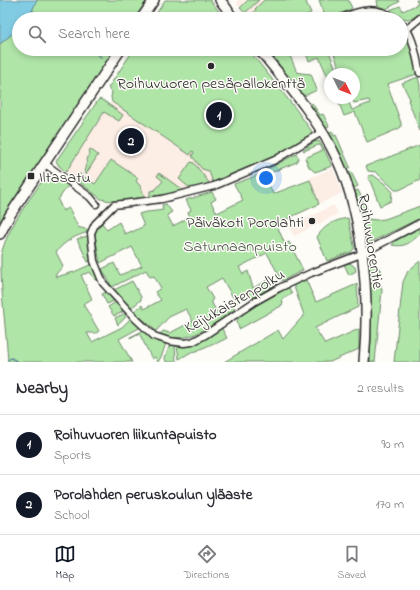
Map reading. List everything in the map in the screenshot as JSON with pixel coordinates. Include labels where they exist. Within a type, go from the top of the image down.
[{"type":"main road","points":[[146,12],[154,0]]},
{"type":"main road","points":[[220,0],[232,12]]},
{"type":"main road","points":[[0,234],[10,215],[116,56]]},
{"type":"main road","name":"Roihuvuorentie","points":[[264,56],[303,104],[322,132],[332,148],[348,188],[355,215],[366,299],[366,339],[364,362]]},
{"type":"street","points":[[355,12],[368,10],[379,12]]},
{"type":"street","points":[[408,28],[420,18]]},
{"type":"street","points":[[408,31],[420,73]]},
{"type":"street","name":"Keijukaistenpolku","points":[[322,132],[275,160],[213,186],[169,198],[115,205],[111,207],[95,224],[91,233],[94,261],[100,277],[108,291],[146,329],[161,339],[184,344],[199,338],[254,302],[279,288],[311,273],[361,254],[420,223]]},
{"type":"street","points":[[44,163],[90,197],[96,204]]},
{"type":"shaded area","points":[[237,0],[279,0],[261,12],[244,12],[237,4]]},
{"type":"shaded area","points":[[113,99],[205,160],[213,183],[198,188],[159,196],[112,201],[101,199],[66,172]]},
{"type":"shaded area","points":[[333,168],[342,193],[319,204],[309,178]]},
{"type":"shaded area","name":"Päiväkoti Porolahti","points":[[334,205],[338,214],[294,236],[289,227]]},
{"type":"green space","points":[[37,0],[149,0],[141,12],[31,12]]},
{"type":"green space","points":[[165,0],[210,0],[219,12],[157,12]]},
{"type":"green space","points":[[248,0],[259,0],[246,12],[240,8]]},
{"type":"green space","points":[[264,0],[309,0],[306,2],[311,12],[254,12],[256,10],[255,9]]},
{"type":"green space","points":[[319,0],[348,0],[352,8],[344,12],[324,12]]},
{"type":"green space","points":[[377,0],[398,0],[399,2],[386,9],[378,6]]},
{"type":"green space","points":[[416,0],[420,0],[420,13],[408,19],[408,12],[393,12],[390,10],[400,6],[403,11],[418,4]]},
{"type":"green space","points":[[12,34],[12,56],[112,56],[10,205],[0,226],[0,44]]},
{"type":"green space","points":[[408,42],[417,74],[387,84],[401,123],[401,127],[367,142],[355,112],[344,116],[339,104],[350,104],[352,110],[370,103],[369,100],[360,102],[360,68],[340,68],[335,56],[408,56]]},
{"type":"green space","points":[[129,56],[254,56],[313,133],[269,160],[213,183],[209,171],[202,169],[192,156],[194,152],[192,151],[190,155],[112,102],[112,92],[108,88]]},
{"type":"green space","points":[[274,56],[290,56],[297,72],[311,74],[317,90],[304,96],[274,58]]},
{"type":"green space","points":[[307,56],[331,56],[336,68],[324,68],[319,57],[309,61]]},
{"type":"green space","points":[[418,77],[420,85],[420,131],[408,100],[410,99],[402,83]]},
{"type":"green space","points":[[99,99],[123,115],[119,121],[104,112],[66,172],[56,161]]},
{"type":"green space","points":[[312,103],[320,115],[323,114],[329,126],[326,128],[310,105]]},
{"type":"green space","points":[[332,131],[334,136],[336,135],[350,167],[347,169],[329,133]]},
{"type":"green space","points":[[319,141],[332,166],[315,172],[309,167],[305,158],[323,150],[320,145],[318,145],[304,151],[303,150],[314,142]]},
{"type":"green space","points":[[420,145],[420,180],[399,190],[395,190],[376,172],[368,171],[366,166]]},
{"type":"green space","points":[[90,149],[98,155],[86,174],[84,172]]},
{"type":"green space","name":"Satumaanpuisto","points":[[296,154],[299,158],[297,162],[265,175],[273,194],[310,180],[319,204],[276,224],[285,244],[289,242],[303,270],[282,281],[267,253],[239,267],[243,274],[248,271],[253,288],[270,279],[274,285],[252,299],[249,295],[236,303],[222,278],[206,287],[213,299],[211,301],[216,311],[232,303],[235,309],[200,332],[181,338],[160,334],[163,331],[170,333],[193,321],[186,309],[169,317],[156,331],[134,311],[142,305],[144,309],[161,300],[155,292],[161,288],[154,276],[150,277],[146,270],[112,287],[102,269],[114,263],[120,275],[142,266],[132,247],[100,263],[95,235],[102,223],[107,230],[119,222],[125,234],[132,232],[144,226],[139,214],[163,210],[162,205],[166,204],[172,212],[167,215],[173,226],[190,217],[188,212],[191,210],[186,200],[212,192],[216,199],[211,202],[217,213],[243,200],[234,184],[253,177]]},
{"type":"green space","points":[[111,160],[138,178],[136,181],[141,187],[145,198],[118,201],[101,199],[74,178],[80,174],[95,184]]},
{"type":"green space","points":[[191,162],[194,163],[210,184],[191,189],[179,179]]},
{"type":"green space","points":[[351,172],[358,186],[354,188],[348,173]]},
{"type":"green space","points":[[159,173],[184,191],[150,197],[150,191],[155,190],[163,181],[157,176]]},
{"type":"green space","points":[[54,174],[69,184],[58,200],[63,211],[69,208],[78,227],[90,230],[89,232],[71,239],[56,252],[63,266],[55,275],[56,277],[74,272],[92,264],[99,279],[95,280],[90,272],[81,275],[92,299],[83,304],[99,331],[96,333],[87,333],[92,342],[122,327],[131,318],[141,327],[119,339],[132,362],[8,362],[2,294],[1,255],[8,235],[26,204],[45,177]]},
{"type":"green space","points":[[373,175],[392,191],[391,201],[380,206],[368,176]]},
{"type":"green space","points":[[358,190],[368,211],[367,215],[360,213],[355,191]]},
{"type":"green space","points":[[420,206],[420,218],[371,242],[368,243],[365,240],[361,218],[376,220],[385,219]]},
{"type":"green space","points":[[348,218],[354,249],[351,252],[327,261],[317,237],[330,224],[338,220]]},
{"type":"green space","points":[[420,228],[420,234],[411,242],[401,246],[392,245],[395,241]]},
{"type":"green space","points":[[88,236],[92,260],[88,262],[77,239]]},
{"type":"green space","points":[[372,258],[379,269],[381,269],[381,273],[376,278],[369,279],[368,262]]},
{"type":"green space","points":[[420,261],[420,362],[394,362],[403,282],[408,271]]},
{"type":"green space","points":[[350,263],[355,267],[356,271],[349,275],[344,264]]},
{"type":"green space","points":[[305,278],[316,302],[357,284],[358,307],[315,328],[325,344],[359,329],[359,349],[330,362],[224,362],[278,330],[283,339],[304,315],[293,284]]},
{"type":"green space","points":[[132,281],[141,297],[141,300],[131,308],[114,290]]},
{"type":"green space","points":[[369,283],[380,284],[382,290],[375,362],[370,362],[371,337]]},
{"type":"green space","points":[[288,286],[292,294],[282,299],[283,304],[281,306],[239,329],[237,321],[240,315]]},
{"type":"green space","points":[[107,292],[114,301],[107,304],[102,294]]},
{"type":"green space","points":[[116,302],[125,311],[114,316],[108,307]]},
{"type":"green space","points":[[126,313],[125,318],[118,325],[115,318]]},
{"type":"green space","points":[[221,327],[227,338],[215,344],[214,343],[194,352],[193,351],[179,359],[177,345]]},
{"type":"green space","points":[[145,330],[156,339],[166,343],[158,362],[155,357],[152,359],[139,333],[130,338],[130,337]]},
{"type":"green space","points":[[170,344],[175,345],[176,362],[166,362],[165,358]]},
{"type":"water","points":[[0,0],[37,0],[31,12],[12,12],[12,34],[0,44]]},
{"type":"waterway","points":[[8,360],[11,358],[18,362]]},
{"type":"place","name":"Roihuvuoren pesäpallokenttä","points":[[211,66]]},
{"type":"place","name":"Roihuvuoren liikuntapuisto","points":[[219,115]]},
{"type":"place","name":"Porolahden peruskoulun yläaste","points":[[131,141]]},
{"type":"place","name":"Iltasatu","points":[[31,176]]},
{"type":"place","name":"Päiväkoti Porolahti","points":[[312,221]]}]
